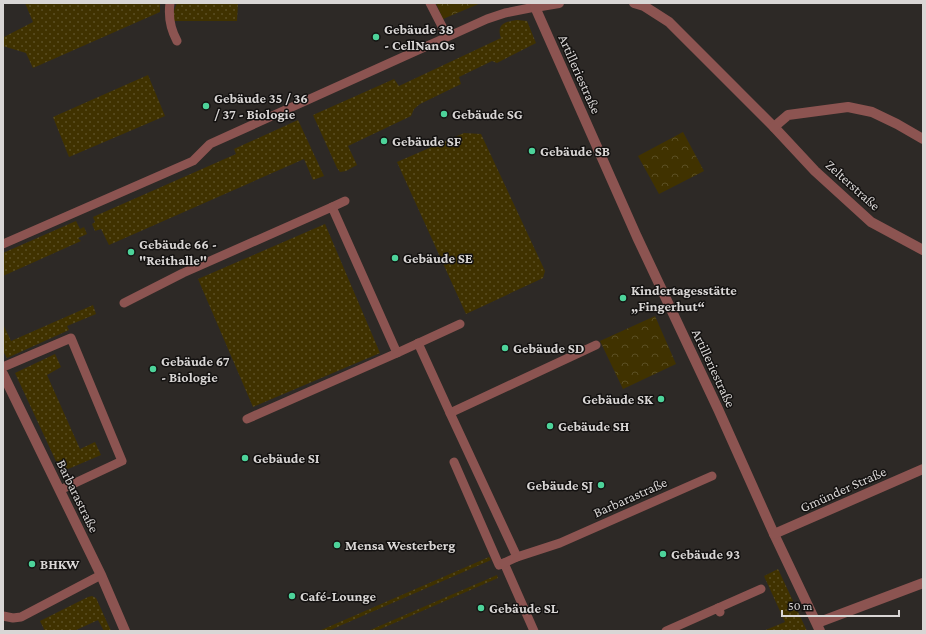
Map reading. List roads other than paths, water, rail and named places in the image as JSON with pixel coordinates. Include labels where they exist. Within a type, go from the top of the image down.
[{"type":"street","points":[[535,7],[559,3]]},
{"type":"street","name":"Zelterstraße","points":[[634,3],[644,6],[669,22],[774,127],[815,171],[871,222],[923,250]]},
{"type":"street","name":"Artilleriestraße","points":[[535,7],[626,211],[818,627]]},
{"type":"street","points":[[774,127],[788,115],[848,107],[872,112],[923,139]]},
{"type":"street","name":"Barbarastraße","points":[[3,374],[102,576],[125,631]]},
{"type":"street","name":"Gmünder Straße","points":[[774,534],[923,469]]},
{"type":"street","points":[[818,627],[923,583]]},
{"type":"lane","points":[[170,3],[168,13],[171,28],[177,41]]},
{"type":"lane","points":[[430,3],[446,36]]},
{"type":"lane","points":[[3,244],[193,161],[210,144],[446,36],[486,19],[505,13],[535,7]]},
{"type":"lane","points":[[124,303],[183,273],[345,202]]},
{"type":"lane","points":[[332,208],[397,353]]},
{"type":"lane","points":[[247,419],[460,324]]},
{"type":"lane","points":[[3,367],[71,338],[122,461],[60,490]]},
{"type":"lane","points":[[418,343],[517,557]]},
{"type":"lane","points":[[450,413],[596,345]]},
{"type":"lane","points":[[454,462],[534,631]]},
{"type":"lane","name":"Barbarastraße","points":[[501,564],[517,557],[560,543],[712,476]]},
{"type":"lane","points":[[3,616],[14,618],[21,617],[102,576]]},
{"type":"lane","points":[[666,631],[719,610],[761,589]]},
{"type":"place","name":"Gebäude 38 - CellNanOs","points":[[376,37]]},
{"type":"place","name":"Gebäude 35 / 36 / 37 - Biologie","points":[[206,106]]},
{"type":"place","name":"Gebäude SG","points":[[444,114]]},
{"type":"place","name":"Gebäude SF","points":[[384,141]]},
{"type":"place","name":"Gebäude SB","points":[[532,151]]},
{"type":"place","name":"Gebäude 66 - \"Reithalle\"","points":[[131,252]]},
{"type":"place","name":"Gebäude SE","points":[[395,258]]},
{"type":"place","name":"Kindertagesstätte „Fingerhut“","points":[[623,298]]},
{"type":"place","name":"Gebäude SD","points":[[505,348]]},
{"type":"place","name":"Gebäude 67 - Biologie","points":[[153,369]]},
{"type":"place","name":"Gebäude SK","points":[[661,399]]},
{"type":"place","name":"Gebäude SH","points":[[550,426]]},
{"type":"place","name":"Gebäude SI","points":[[245,458]]},
{"type":"place","name":"Gebäude SJ","points":[[601,485]]},
{"type":"place","name":"Mensa Westerberg","points":[[337,545]]},
{"type":"place","name":"Gebäude 93","points":[[663,554]]},
{"type":"place","name":"BHKW","points":[[32,564]]},
{"type":"place","name":"Café-Lounge","points":[[292,596]]},
{"type":"place","name":"Gebäude SL","points":[[481,608]]}]
